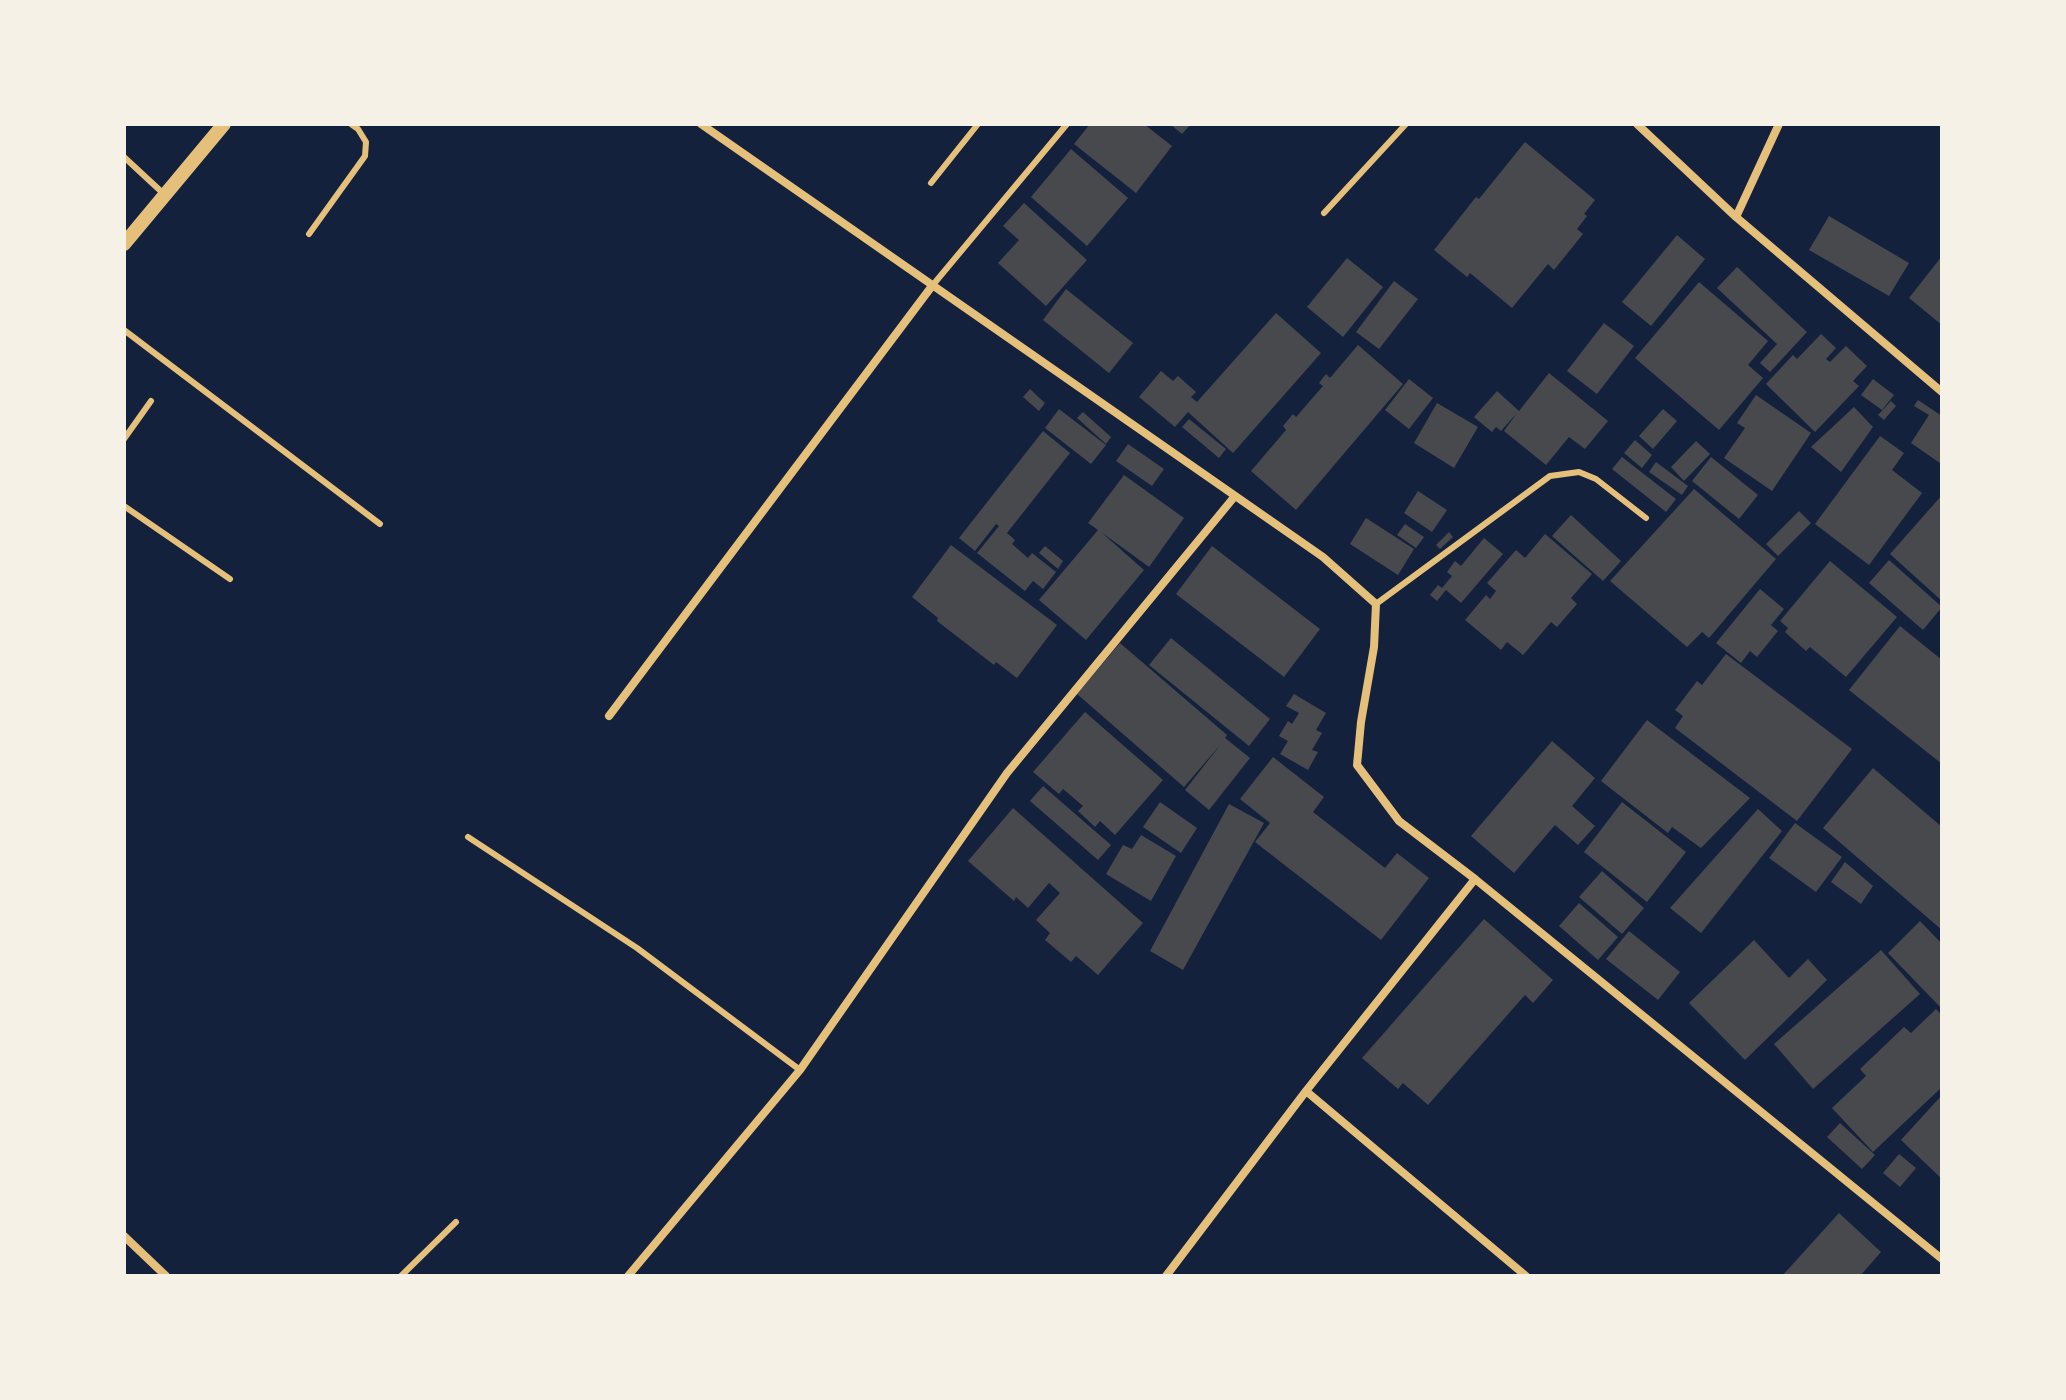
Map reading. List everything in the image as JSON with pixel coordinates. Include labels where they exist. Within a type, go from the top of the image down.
[{"type":"street","points":[[124,244],[224,124]]},
{"type":"street","points":[[701,124],[1323,557],[1376,604],[1374,647],[1357,765],[1399,821],[1475,879],[1942,1259]]},
{"type":"street","points":[[1637,124],[1736,217],[1942,392]]},
{"type":"street","points":[[1736,217],[1779,124]]},
{"type":"street","points":[[609,716],[932,286]]},
{"type":"street","points":[[628,1276],[800,1070],[1007,773],[1235,496]]},
{"type":"street","points":[[1166,1276],[1306,1091],[1475,879]]},
{"type":"street","points":[[1306,1091],[1526,1276]]},
{"type":"street","points":[[124,1236],[166,1276]]},
{"type":"lane","points":[[309,234],[365,156],[366,142],[351,124]]},
{"type":"lane","points":[[931,183],[978,124]]},
{"type":"lane","points":[[932,286],[1067,124]]},
{"type":"lane","points":[[1324,213],[1406,124]]},
{"type":"lane","points":[[124,157],[165,195]]},
{"type":"lane","points":[[124,330],[380,524]]},
{"type":"lane","points":[[124,439],[151,401]]},
{"type":"lane","points":[[1376,604],[1550,476],[1579,472],[1596,479],[1646,518]]},
{"type":"lane","points":[[124,506],[230,579]]},
{"type":"lane","points":[[468,837],[637,948],[800,1070]]},
{"type":"lane","points":[[401,1276],[456,1222]]},
{"type":"building","points":[[1090,124],[1144,124],[1172,146],[1136,193],[1074,144]]},
{"type":"building","points":[[1170,124],[1191,124],[1182,134]]},
{"type":"building","points":[[1525,142],[1595,200],[1577,229],[1583,234],[1554,270],[1548,264],[1512,308],[1470,273],[1467,277],[1434,250]]},
{"type":"building","points":[[1071,149],[1128,198],[1087,246],[1031,197]]},
{"type":"building","points":[[1024,203],[1087,260],[1046,306],[998,263],[1019,240],[1003,226]]},
{"type":"building","points":[[1829,216],[1909,263],[1889,296],[1809,250]]},
{"type":"building","points":[[1677,235],[1705,259],[1651,326],[1622,302]]},
{"type":"building","points":[[1942,256],[1942,325],[1909,298]]},
{"type":"building","points":[[1347,258],[1383,287],[1343,337],[1307,307]]},
{"type":"building","points":[[1737,267],[1807,332],[1770,372],[1760,363],[1777,344],[1717,288]]},
{"type":"building","points":[[1394,281],[1418,299],[1379,349],[1356,332]]},
{"type":"building","points":[[1699,282],[1768,341],[1748,365],[1763,378],[1719,430],[1635,358]]},
{"type":"building","points":[[1066,289],[1133,343],[1109,373],[1043,320]]},
{"type":"building","points":[[1276,313],[1321,353],[1233,453],[1188,412],[1175,427],[1139,397],[1161,371],[1173,381],[1178,376],[1196,392],[1191,397],[1197,402]]},
{"type":"building","points":[[1604,323],[1634,346],[1597,394],[1567,371]]},
{"type":"building","points":[[1821,334],[1836,348],[1826,359],[1830,362],[1846,346],[1867,366],[1853,381],[1859,386],[1815,432],[1766,384],[1793,355],[1797,359]]},
{"type":"building","points":[[1358,345],[1403,384],[1296,510],[1251,471],[1286,430],[1283,426],[1293,414],[1296,417],[1323,386],[1319,383],[1326,374],[1330,378]]},
{"type":"building","points":[[1549,373],[1608,421],[1585,449],[1569,437],[1546,465],[1504,431],[1517,413],[1501,431],[1496,427],[1492,432],[1474,417],[1497,391],[1519,411]]},
{"type":"building","points":[[1409,379],[1433,398],[1409,429],[1385,410]]},
{"type":"building","points":[[1873,379],[1894,395],[1882,410],[1861,395]]},
{"type":"building","points":[[1030,389],[1045,403],[1039,411],[1023,397]]},
{"type":"building","points":[[1756,395],[1811,433],[1772,491],[1724,458],[1745,428],[1737,423]]},
{"type":"building","points":[[1918,400],[1942,416],[1940,463],[1911,443],[1929,415],[1914,406]]},
{"type":"building","points":[[1891,401],[1896,406],[1884,420],[1878,415]]},
{"type":"building","points":[[1437,403],[1478,427],[1454,468],[1414,443]]},
{"type":"building","points":[[1854,407],[1873,427],[1841,472],[1811,447]]},
{"type":"building","points":[[1059,409],[1106,445],[1091,464],[1045,428]]},
{"type":"building","points":[[1663,409],[1677,421],[1653,449],[1639,436]]},
{"type":"building","points":[[1083,412],[1111,437],[1106,444],[1077,418]]},
{"type":"building","points":[[1189,419],[1226,449],[1219,458],[1182,427]]},
{"type":"building","points":[[1043,431],[1070,453],[1007,533],[1015,540],[1012,544],[1028,558],[1032,553],[1056,572],[1043,589],[1033,581],[1025,591],[977,553],[999,526],[996,524],[975,551],[959,538]]},
{"type":"building","points":[[1880,436],[1904,453],[1892,470],[1922,493],[1869,565],[1815,524]]},
{"type":"building","points":[[1635,440],[1652,455],[1642,468],[1624,453]]},
{"type":"building","points":[[1696,441],[1710,454],[1684,481],[1671,467]]},
{"type":"building","points":[[1128,444],[1164,469],[1152,486],[1116,461]]},
{"type":"building","points":[[1622,457],[1676,499],[1666,512],[1612,469]]},
{"type":"building","points":[[1711,457],[1758,495],[1739,519],[1692,481]]},
{"type":"building","points":[[1656,462],[1688,486],[1682,495],[1649,472]]},
{"type":"building","points":[[1124,475],[1184,518],[1149,567],[1101,532],[1144,570],[1086,640],[1039,600],[1098,530],[1088,523]]},
{"type":"building","points":[[1694,489],[1776,559],[1709,638],[1702,632],[1687,647],[1610,581]]},
{"type":"building","points":[[1418,491],[1447,510],[1432,532],[1404,513]]},
{"type":"building","points":[[1942,495],[1942,601],[1890,554]]},
{"type":"building","points":[[1799,511],[1811,523],[1778,556],[1766,544]]},
{"type":"building","points":[[1571,515],[1621,561],[1603,581],[1552,536]]},
{"type":"building","points":[[1366,518],[1414,549],[1398,575],[1350,544]]},
{"type":"building","points":[[1405,524],[1424,537],[1416,548],[1397,535]]},
{"type":"building","points":[[1449,532],[1453,537],[1440,549],[1436,545]]},
{"type":"building","points":[[1545,534],[1592,574],[1571,598],[1577,604],[1557,627],[1551,622],[1523,655],[1507,642],[1501,650],[1465,620],[1486,595],[1490,599],[1496,591],[1487,583],[1516,550],[1525,558]]},
{"type":"building","points":[[1484,538],[1503,554],[1461,603],[1446,590],[1437,601],[1430,595],[1438,585],[1442,588],[1452,576],[1447,572],[1455,561],[1461,566]]},
{"type":"building","points":[[951,545],[1057,625],[1017,678],[996,662],[994,665],[937,621],[938,618],[912,597]]},
{"type":"building","points":[[1045,546],[1063,561],[1058,569],[1039,553]]},
{"type":"building","points":[[1212,546],[1320,629],[1284,677],[1176,594]]},
{"type":"building","points":[[1889,560],[1942,607],[1923,630],[1869,583]]},
{"type":"building","points":[[1830,561],[1897,617],[1846,677],[1810,647],[1806,651],[1785,632],[1788,628],[1780,621]]},
{"type":"building","points":[[1760,589],[1784,609],[1771,625],[1778,631],[1757,657],[1750,651],[1741,663],[1716,643]]},
{"type":"building","points":[[1900,626],[1942,660],[1942,764],[1849,690]]},
{"type":"building","points":[[1171,638],[1270,719],[1249,746],[1149,665]]},
{"type":"building","points":[[1120,643],[1250,758],[1209,810],[1185,790],[1221,744],[1184,787],[1077,694]]},
{"type":"building","points":[[1726,654],[1852,749],[1797,821],[1675,728],[1683,716],[1675,710],[1697,681],[1702,685]]},
{"type":"building","points":[[1294,694],[1326,713],[1316,730],[1322,733],[1312,750],[1318,752],[1308,770],[1280,754],[1288,741],[1279,736],[1288,721],[1292,724],[1299,713],[1286,706]]},
{"type":"building","points":[[1085,712],[1163,780],[1115,835],[1100,821],[1095,827],[1078,811],[1083,806],[1063,789],[1059,794],[1033,772]]},
{"type":"building","points":[[1647,720],[1750,798],[1701,848],[1672,827],[1668,833],[1601,781]]},
{"type":"building","points":[[1552,741],[1595,778],[1572,806],[1595,826],[1578,845],[1555,825],[1514,873],[1471,836]]},
{"type":"building","points":[[1273,757],[1324,797],[1313,812],[1385,868],[1397,853],[1429,878],[1381,940],[1255,842],[1270,823],[1240,799]]},
{"type":"building","points":[[1873,768],[1942,827],[1942,930],[1823,828]]},
{"type":"building","points":[[1043,786],[1111,845],[1098,860],[1030,801]]},
{"type":"building","points":[[1160,802],[1197,828],[1181,853],[1143,827]]},
{"type":"building","points":[[1622,802],[1686,852],[1647,902],[1584,852]]},
{"type":"building","points":[[1229,804],[1264,823],[1183,970],[1150,951]]},
{"type":"building","points":[[1013,808],[1143,923],[1098,975],[1076,956],[1071,962],[1045,940],[1050,933],[1036,920],[1060,893],[1049,883],[1028,908],[1016,897],[1014,901],[968,861]]},
{"type":"building","points":[[1758,809],[1782,831],[1701,933],[1670,908]]},
{"type":"building","points":[[1795,823],[1842,857],[1816,892],[1769,858]]},
{"type":"building","points":[[1141,835],[1176,856],[1151,901],[1106,874],[1123,845],[1132,849]]},
{"type":"building","points":[[1845,862],[1873,886],[1861,904],[1831,882]]},
{"type":"building","points":[[1602,871],[1644,908],[1622,934],[1579,897]]},
{"type":"building","points":[[1579,903],[1618,937],[1598,960],[1559,926]]},
{"type":"building","points":[[1484,919],[1553,980],[1533,1003],[1525,995],[1428,1105],[1403,1083],[1398,1089],[1362,1058]]},
{"type":"building","points":[[1920,921],[1942,944],[1942,1009],[1888,953]]},
{"type":"building","points":[[1629,931],[1680,972],[1658,1000],[1606,959]]},
{"type":"building","points":[[1754,940],[1789,978],[1808,959],[1827,980],[1745,1060],[1689,1003]]},
{"type":"building","points":[[1881,950],[1920,994],[1813,1089],[1774,1044]]},
{"type":"building","points":[[1936,1009],[1942,1015],[1942,1087],[1873,1152],[1832,1108],[1866,1076],[1860,1069],[1904,1027],[1911,1033]]},
{"type":"building","points":[[1942,1095],[1942,1179],[1901,1140]]},
{"type":"building","points":[[1840,1123],[1875,1155],[1862,1169],[1827,1137]]},
{"type":"building","points":[[1899,1154],[1916,1168],[1900,1187],[1883,1173]]},
{"type":"building","points":[[1839,1213],[1881,1252],[1860,1276],[1782,1276]]}]
